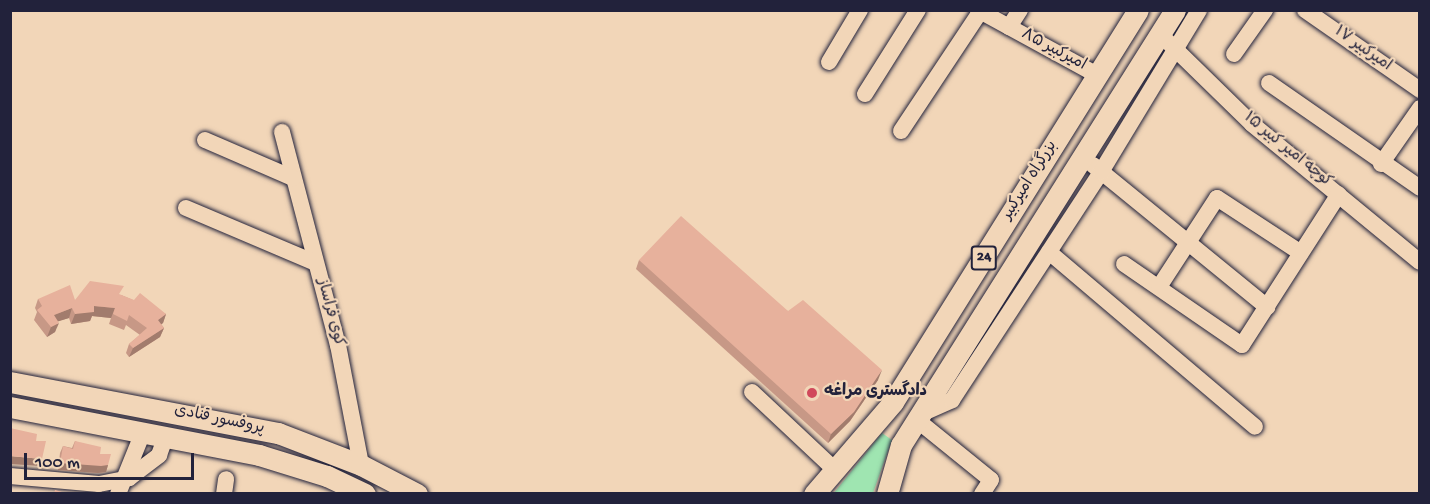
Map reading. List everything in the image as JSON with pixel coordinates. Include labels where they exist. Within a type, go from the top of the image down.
[{"type":"main road","name":"بزرگراه امیرکبیر","points":[[814,494],[893,402],[1138,10]]},
{"type":"main road","name":"بزرگراه امیرکبیر","points":[[886,494],[901,445],[1083,157],[1167,42],[1175,10]]},
{"type":"main road","name":"پروفسور قنادی","points":[[10,381],[278,433],[362,465],[417,494]]},
{"type":"main road","name":"پروفسور قنادی","points":[[10,407],[259,455],[327,476],[365,494]]},
{"type":"street","points":[[829,62],[860,10]]},
{"type":"street","points":[[865,94],[918,10]]},
{"type":"street","points":[[1009,27],[1020,10]]},
{"type":"street","points":[[982,494],[991,480],[919,417],[952,400],[1101,171],[1167,42],[1199,10]]},
{"type":"street","points":[[1234,54],[1265,10]]},
{"type":"street","name":"امیرکبیر ۱۷","points":[[1305,10],[1419,90]]},
{"type":"street","points":[[901,131],[979,11]]},
{"type":"street","name":"امیرکبیر ۸۵","points":[[979,11],[1097,75]]},
{"type":"street","name":"کوچه امیر کبیر ۱۵","points":[[1167,42],[1252,124],[1419,262]]},
{"type":"street","points":[[1269,83],[1381,164],[1419,188]]},
{"type":"street","points":[[1381,164],[1419,108]]},
{"type":"street","points":[[282,132],[313,262]]},
{"type":"street","points":[[205,140],[293,178]]},
{"type":"street","points":[[1083,157],[1267,308]]},
{"type":"street","points":[[1124,264],[1242,345],[1338,194]]},
{"type":"street","points":[[1159,287],[1217,198],[1301,253]]},
{"type":"street","name":"کوی فراساز","points":[[186,208],[313,262],[322,280],[338,345],[362,465]]},
{"type":"street","points":[[1049,252],[1255,427]]},
{"type":"street","points":[[752,392],[835,470]]},
{"type":"street","points":[[118,494],[143,432]]},
{"type":"street","points":[[10,476],[99,484],[129,478],[159,455],[166,436]]},
{"type":"green space","points":[[882,433],[892,440],[873,493],[833,494]]},
{"type":"building","points":[[681,216],[788,311],[803,300],[882,370],[854,412],[831,434],[639,260]]},
{"type":"building","points":[[90,281],[124,286],[119,294],[134,300],[140,293],[166,314],[158,320],[164,328],[133,348],[129,344],[147,328],[129,315],[127,321],[113,314],[115,308],[94,306],[94,312],[75,314],[72,308],[54,315],[59,323],[51,327],[37,310],[42,306],[38,299],[70,285],[75,300]]},
{"type":"building","points":[[10,428],[37,434],[36,441],[46,441],[42,459],[10,456]]},
{"type":"building","points":[[75,441],[101,447],[100,454],[111,454],[108,465],[60,463],[63,446],[73,449]]},
{"type":"building","points":[[55,490],[69,494],[54,494]]},
{"type":"place","name":"دادگستری مراغه","points":[[812,393]]}]
